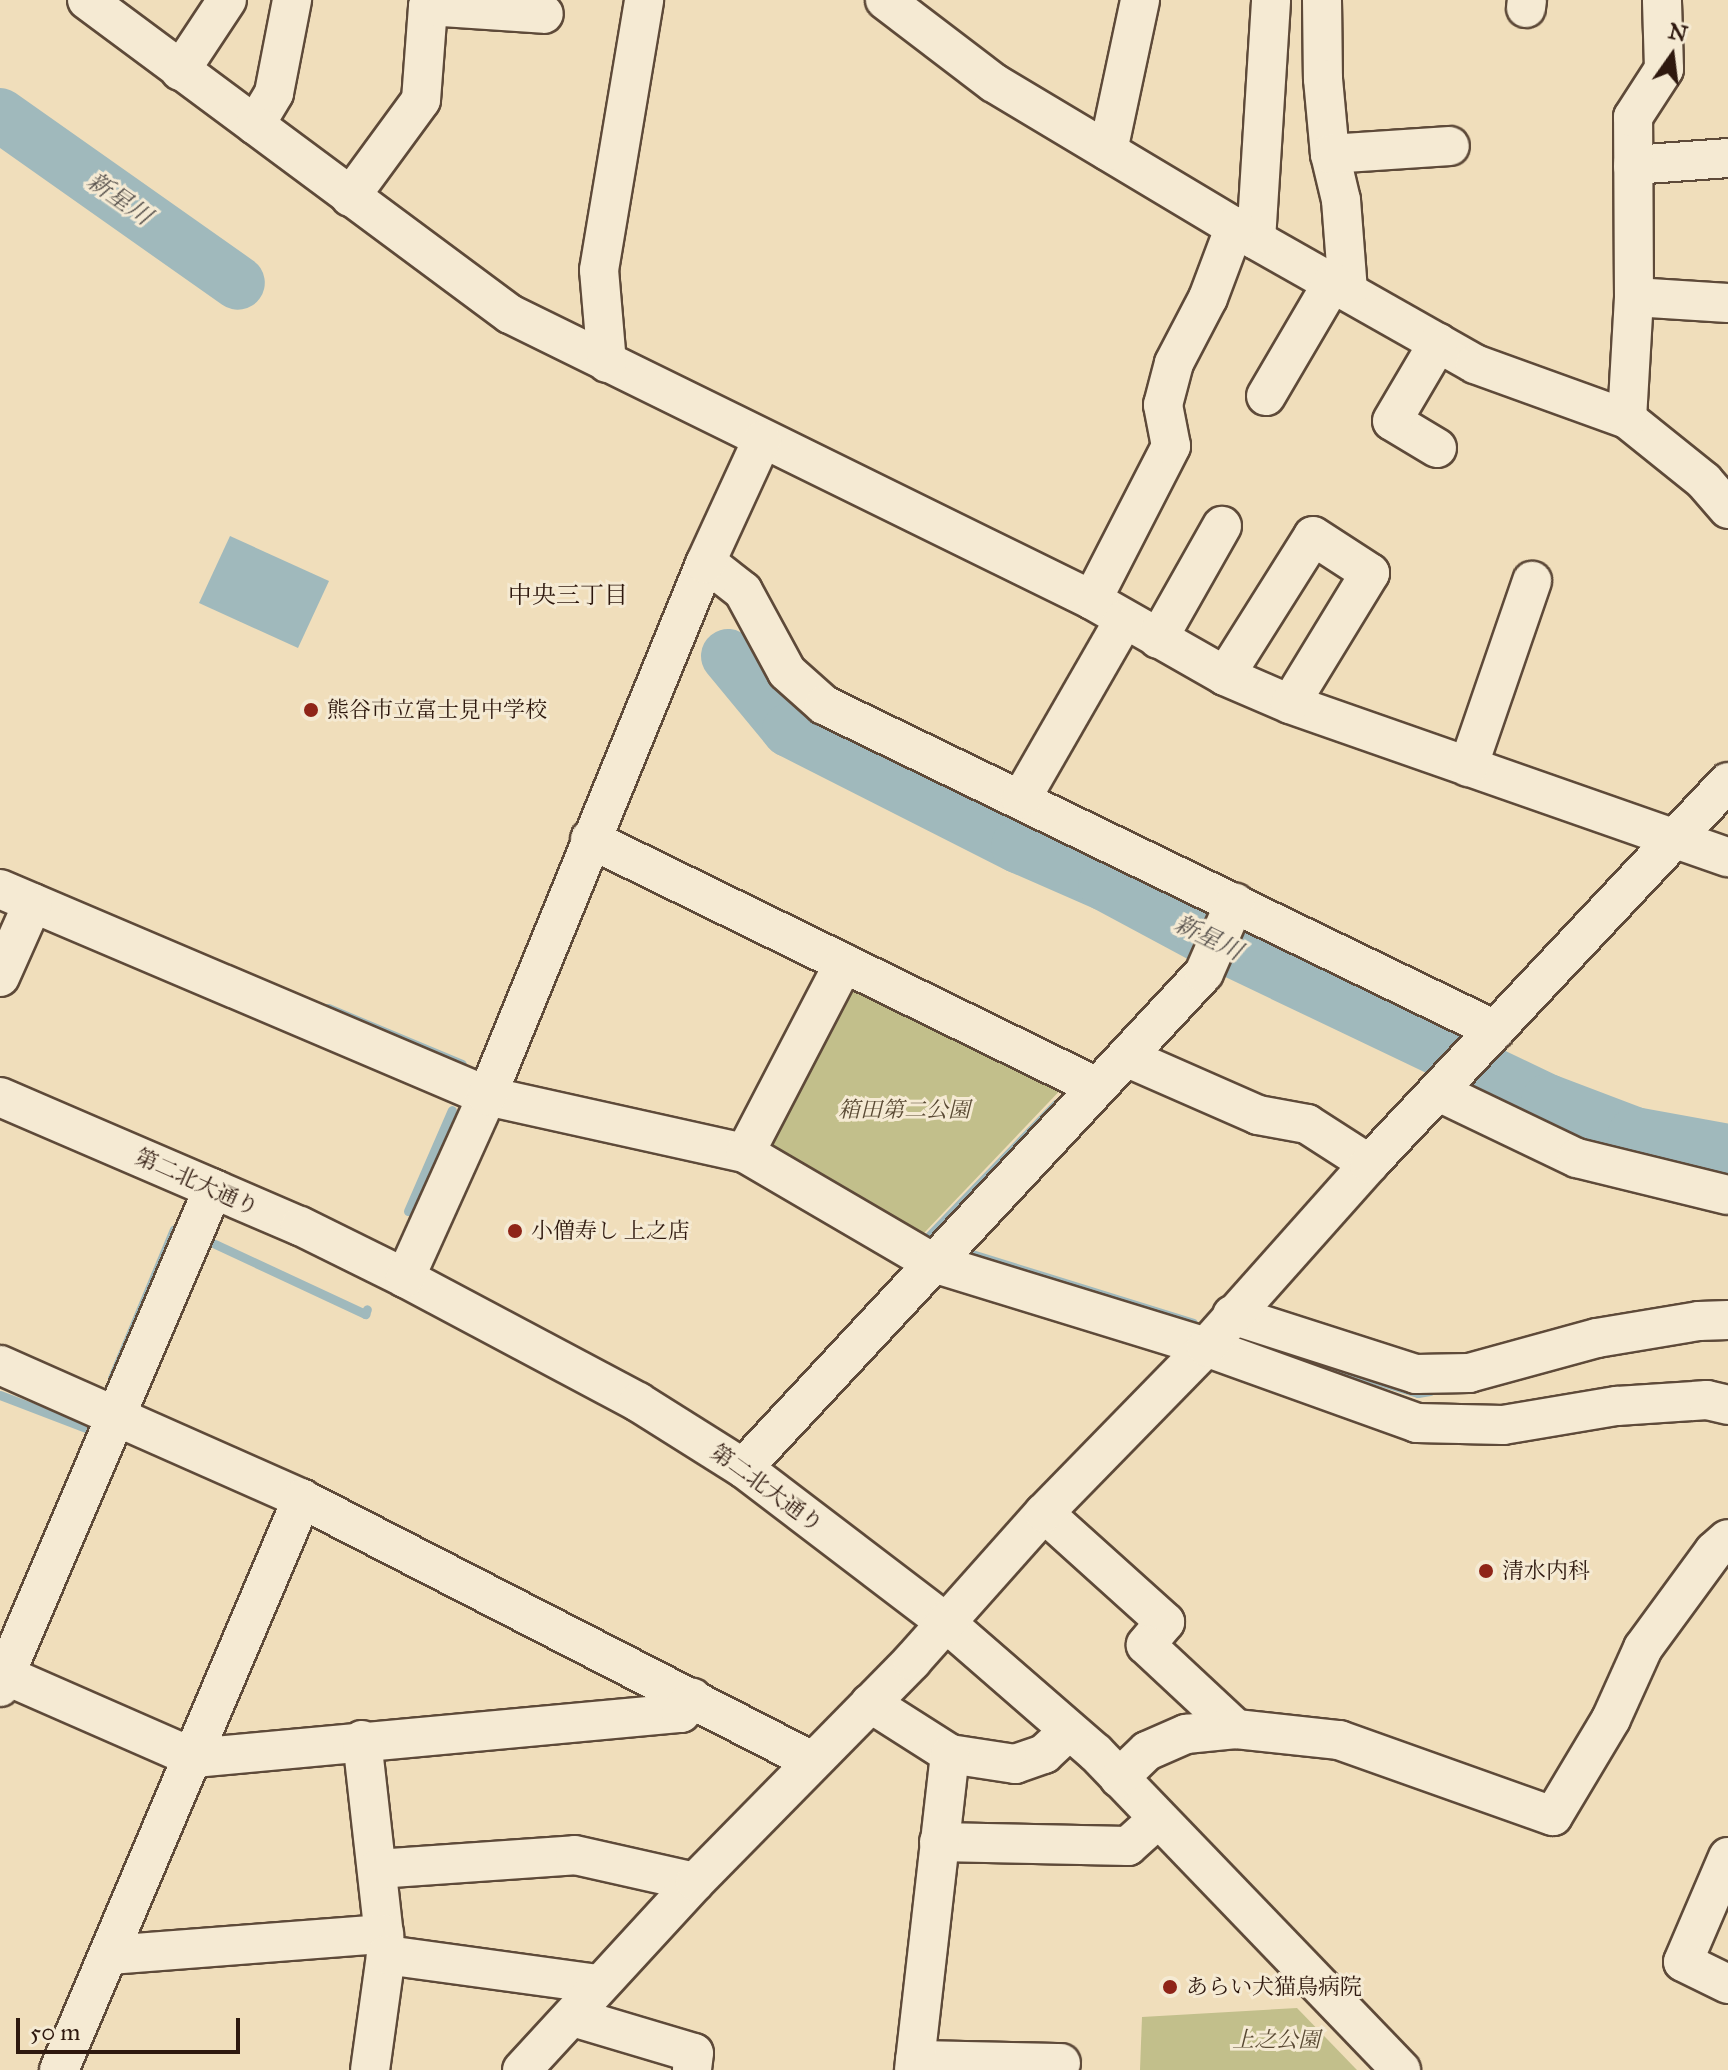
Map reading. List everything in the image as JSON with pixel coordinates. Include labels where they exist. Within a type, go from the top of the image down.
[{"type":"street","points":[[87,0],[510,314],[1092,600],[1225,676],[1290,704],[1728,857]]},
{"type":"street","points":[[180,71],[227,0]]},
{"type":"street","points":[[255,125],[274,93],[292,0]]},
{"type":"street","points":[[607,363],[599,270],[644,0]]},
{"type":"street","points":[[1108,151],[1140,0]]},
{"type":"street","points":[[1092,600],[1171,446],[1163,405],[1174,363],[1246,233],[1271,0]]},
{"type":"street","points":[[1266,396],[1340,287],[1341,200],[1330,154],[1323,79],[1322,0]]},
{"type":"street","points":[[1627,419],[1634,297],[1633,117],[1664,69],[1662,0]]},
{"type":"street","points":[[350,197],[421,100],[428,6],[487,5],[544,14]]},
{"type":"street","points":[[900,6],[994,83],[1438,343],[1475,364],[1627,419],[1704,481],[1728,509]]},
{"type":"street","points":[[1330,154],[1450,146]]},
{"type":"street","points":[[1633,165],[1728,158]]},
{"type":"street","points":[[1634,297],[1728,303]]},
{"type":"street","points":[[1437,448],[1392,421],[1438,343]]},
{"type":"street","points":[[405,1278],[487,1096],[706,562],[762,440]]},
{"type":"street","points":[[1158,639],[1222,526]]},
{"type":"street","points":[[1225,676],[1313,536],[1370,573],[1290,704]]},
{"type":"street","points":[[706,562],[743,591],[787,672],[824,705],[1494,1031]]},
{"type":"street","points":[[1468,767],[1532,581]]},
{"type":"street","points":[[1021,799],[1124,620]]},
{"type":"street","points":[[522,2070],[695,1882],[870,1703],[1044,1513],[1219,1331],[1369,1164],[1728,782]]},
{"type":"street","points":[[590,839],[1097,1087]]},
{"type":"street","points":[[0,977],[16,896],[487,1096],[745,1153],[937,1258],[1219,1331],[1416,1374],[1469,1373],[1597,1338],[1699,1321],[1728,1320]]},
{"type":"street","points":[[743,1468],[1205,971],[1234,903]]},
{"type":"street","points":[[745,1153],[844,963]]},
{"type":"street","points":[[1126,1057],[1258,1115],[1307,1124],[1369,1164]]},
{"type":"street","points":[[1440,1091],[1577,1158],[1728,1195]]},
{"type":"street","name":"第二北大通り","points":[[0,1097],[213,1189],[405,1278],[638,1402],[743,1468],[944,1621],[1069,1731],[1119,1778],[1401,2070]]},
{"type":"street","points":[[213,1189],[3,1681],[194,1758],[362,1740],[681,1713],[692,1697]]},
{"type":"street","points":[[1219,1331],[1417,1423],[1503,1425],[1617,1406],[1707,1400],[1728,1405]]},
{"type":"street","points":[[0,1365],[302,1499],[812,1761]]},
{"type":"street","points":[[59,2070],[302,1499]]},
{"type":"street","points":[[1044,1513],[1165,1622],[1146,1645],[1236,1729]]},
{"type":"street","points":[[1119,1778],[1147,1751],[1186,1734],[1236,1729],[1339,1740],[1553,1816],[1611,1719],[1643,1648],[1714,1551],[1728,1539]]},
{"type":"street","points":[[870,1703],[950,1754],[1015,1764],[1044,1754],[1069,1731]]},
{"type":"street","points":[[362,1740],[385,1944],[370,2070]]},
{"type":"street","points":[[950,1754],[914,2065],[1061,2063]]},
{"type":"street","points":[[939,1842],[1128,1846],[1158,1819]]},
{"type":"street","points":[[377,1869],[575,1855],[695,1882]]},
{"type":"street","points":[[1728,1857],[1683,1962],[1728,1984]]},
{"type":"street","points":[[109,1955],[385,1944],[599,1984]]},
{"type":"street","points":[[573,2017],[694,2053],[692,2070]]},
{"type":"green space","name":"箱田第二公園","points":[[849,973],[1068,1082],[924,1233],[763,1144]]},
{"type":"green space","name":"上之公園","points":[[1297,2008],[1357,2070],[1140,2070],[1142,2017]]},
{"type":"water","points":[[230,536],[329,581],[298,648],[199,603]]},
{"type":"waterway","name":"新星川","points":[[0,115],[238,283]]},
{"type":"waterway","name":"新星川","points":[[728,656],[789,730],[1018,846],[1105,884],[1204,937],[1548,1101],[1635,1134],[1728,1151]]},
{"type":"waterway","points":[[328,1008],[462,1064]]},
{"type":"waterway","points":[[925,1240],[1056,1104]]},
{"type":"waterway","points":[[408,1211],[452,1110]]},
{"type":"waterway","points":[[112,1378],[174,1229]]},
{"type":"waterway","points":[[215,1244],[365,1314],[367,1309]]},
{"type":"waterway","points":[[959,1250],[1193,1323]]},
{"type":"waterway","points":[[1230,1336],[1418,1393],[1430,1391]]},
{"type":"waterway","points":[[0,1395],[91,1430],[88,1438]]},
{"type":"place","name":"熊谷市立富士見中学校","points":[[311,710]]},
{"type":"place","name":"小僧寿し 上之店","points":[[515,1231]]},
{"type":"place","name":"清水内科","points":[[1486,1571]]},
{"type":"place","name":"あらい犬猫鳥病院","points":[[1170,1987]]},
{"type":"district","name":"中央三丁目","points":[[568,596]]}]
